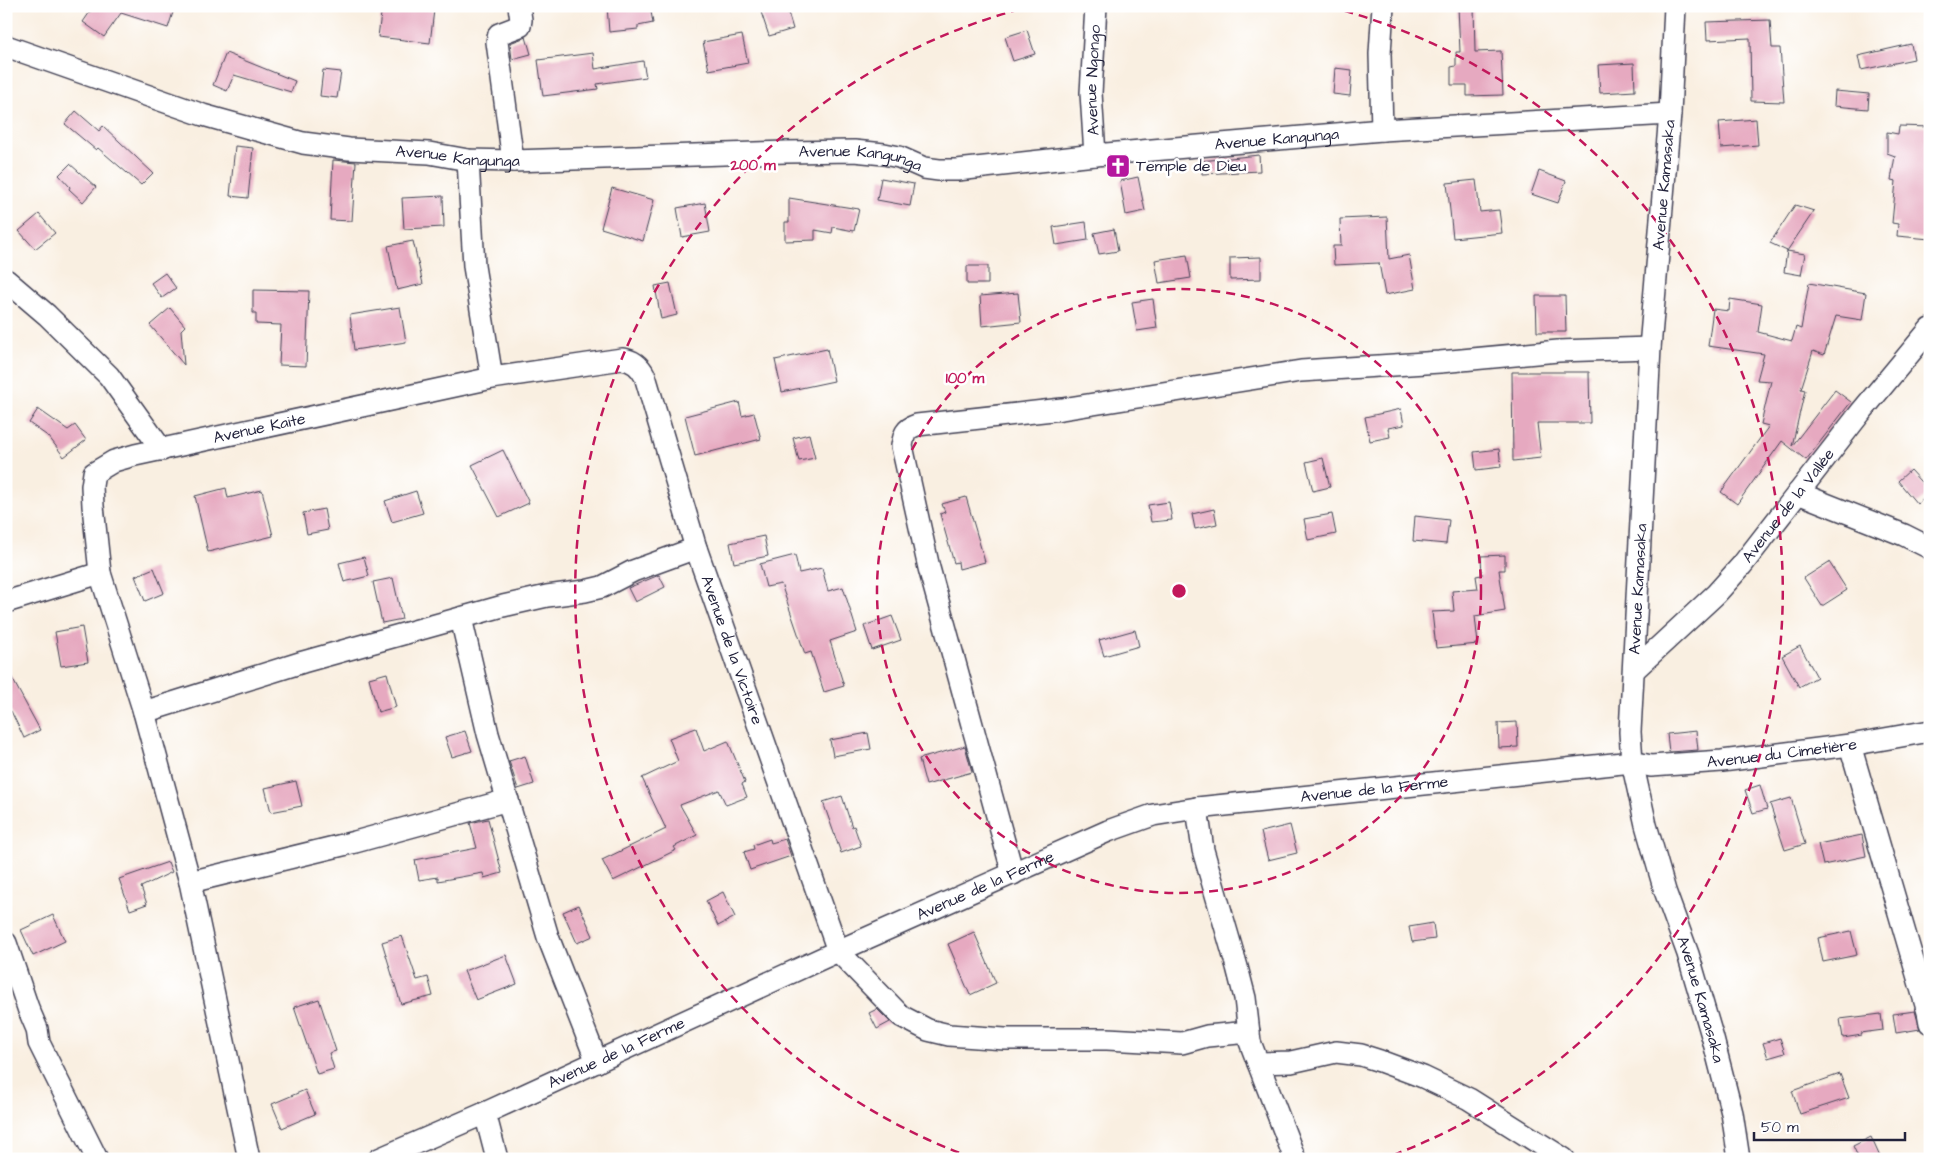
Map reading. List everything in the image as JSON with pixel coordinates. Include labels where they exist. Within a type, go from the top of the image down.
[{"type":"street","points":[[513,161],[497,42],[499,34],[520,26],[519,6]]},
{"type":"street","name":"Avenue Ngongo","points":[[1095,155],[1091,93],[1096,6]]},
{"type":"street","points":[[1382,130],[1380,54],[1383,6]]},
{"type":"street","name":"Avenue Kamasaka","points":[[1675,6],[1670,114],[1650,348],[1634,670],[1630,708],[1632,762],[1646,825],[1665,891],[1688,954],[1715,1048],[1732,1113],[1739,1159]]},
{"type":"street","name":"Avenue Kangunga","points":[[6,46],[202,115],[303,143],[349,149],[429,153],[468,160],[513,161],[854,151],[899,157],[924,168],[939,170],[1382,130],[1670,114]]},
{"type":"street","points":[[468,160],[474,266],[492,378]]},
{"type":"street","points":[[6,280],[47,315],[109,376],[162,450]]},
{"type":"street","name":"Avenue de la Vallée","points":[[1634,670],[1716,594],[1742,566],[1860,412],[1930,329]]},
{"type":"street","points":[[1013,874],[929,568],[902,446],[904,434],[908,428],[917,425],[1062,409],[1301,371],[1440,362],[1558,351],[1650,348]]},
{"type":"street","name":"Avenue Kaite","points":[[100,572],[93,506],[92,486],[94,473],[124,458],[492,378],[622,359]]},
{"type":"street","name":"Avenue de la Victoire","points":[[622,359],[636,364],[642,369],[645,376],[696,548],[838,951]]},
{"type":"street","points":[[1798,493],[1904,535],[1930,548]]},
{"type":"street","points":[[144,712],[303,662],[503,606],[547,596],[602,587],[633,571],[696,548]]},
{"type":"street","points":[[6,602],[100,572],[144,712],[190,882],[249,1159]]},
{"type":"street","points":[[461,618],[488,734],[548,937],[597,1062]]},
{"type":"street","name":"Avenue du Cimetière","points":[[1632,762],[1651,766],[1682,764],[1850,745],[1930,731]]},
{"type":"street","points":[[1850,745],[1930,1023]]},
{"type":"street","name":"Avenue de la Ferme","points":[[379,1159],[485,1113],[838,951],[1124,825],[1153,815],[1197,808],[1632,762]]},
{"type":"street","points":[[190,882],[355,842],[508,800]]},
{"type":"street","points":[[1197,808],[1203,850],[1245,998],[1250,1042],[1296,1159]]},
{"type":"street","points":[[6,943],[37,1029],[38,1043],[98,1159]]},
{"type":"street","points":[[838,951],[901,1016],[928,1030],[949,1035],[1005,1039],[1107,1039],[1182,1043],[1207,1036],[1249,1032]]},
{"type":"street","points":[[1258,1063],[1291,1062],[1336,1052],[1360,1055],[1380,1061],[1423,1077],[1469,1099],[1564,1159]]},
{"type":"street","points":[[485,1113],[497,1159]]},
{"type":"building","points":[[94,6],[175,6],[168,28],[121,13],[104,37],[83,22]]},
{"type":"building","points":[[382,6],[404,6],[434,10],[430,43],[378,37]]},
{"type":"building","points":[[607,6],[650,6],[653,23],[638,26],[638,29],[609,32]]},
{"type":"building","points":[[759,6],[786,6],[793,29],[769,36]]},
{"type":"building","points":[[1458,6],[1474,6],[1475,52],[1501,51],[1503,95],[1467,96],[1467,85],[1451,85],[1451,67],[1456,66],[1456,52],[1460,52]]},
{"type":"building","points":[[1770,20],[1772,48],[1780,48],[1784,102],[1751,101],[1750,38],[1707,40],[1706,22]]},
{"type":"building","points":[[1027,30],[1035,54],[1013,61],[1005,37]]},
{"type":"building","points":[[742,35],[748,63],[709,70],[703,42]]},
{"type":"building","points":[[526,37],[531,54],[512,59],[510,43]]},
{"type":"building","points":[[1911,44],[1914,59],[1861,70],[1858,56]]},
{"type":"building","points":[[226,53],[295,81],[291,92],[234,75],[227,91],[213,85]]},
{"type":"building","points":[[593,53],[595,69],[643,61],[646,77],[597,84],[598,89],[543,96],[538,60]]},
{"type":"building","points":[[1634,63],[1635,91],[1600,93],[1598,65]]},
{"type":"building","points":[[1335,68],[1352,70],[1350,96],[1333,94]]},
{"type":"building","points":[[323,70],[341,72],[337,98],[320,96]]},
{"type":"building","points":[[1835,91],[1869,94],[1868,109],[1834,106]]},
{"type":"building","points":[[76,111],[99,131],[103,126],[153,173],[141,185],[98,148],[96,150],[65,124]]},
{"type":"building","points":[[1756,119],[1758,145],[1721,148],[1719,122]]},
{"type":"building","points":[[1899,126],[1930,127],[1930,149],[1926,149],[1930,196],[1930,239],[1897,236],[1898,224],[1892,223],[1896,181],[1891,180],[1895,156],[1887,153],[1887,132],[1898,134]]},
{"type":"building","points":[[235,146],[253,148],[248,198],[230,196]]},
{"type":"building","points":[[1259,155],[1260,171],[1202,174],[1201,161]]},
{"type":"building","points":[[333,160],[356,162],[352,221],[330,220]]},
{"type":"building","points":[[70,164],[96,187],[83,202],[69,189],[70,187],[59,175]]},
{"type":"building","points":[[1539,171],[1566,181],[1558,203],[1531,194]]},
{"type":"building","points":[[1138,177],[1145,211],[1126,215],[1120,181]]},
{"type":"building","points":[[881,178],[914,184],[910,206],[877,200]]},
{"type":"building","points":[[1476,180],[1480,212],[1499,210],[1502,233],[1453,238],[1447,183]]},
{"type":"building","points":[[612,188],[654,200],[643,241],[601,228]]},
{"type":"building","points":[[443,196],[444,227],[404,229],[402,198]]},
{"type":"building","points":[[789,198],[859,209],[854,231],[833,227],[832,233],[815,230],[815,240],[785,241],[785,222],[789,222]]},
{"type":"building","points":[[705,203],[710,232],[682,237],[677,208]]},
{"type":"building","points":[[1795,205],[1814,211],[1787,251],[1770,243]]},
{"type":"building","points":[[39,214],[55,233],[35,249],[19,231]]},
{"type":"building","points":[[1387,217],[1389,259],[1409,255],[1415,289],[1385,295],[1379,263],[1334,265],[1333,246],[1341,246],[1340,219]]},
{"type":"building","points":[[1086,222],[1088,240],[1056,245],[1053,227]]},
{"type":"building","points":[[1114,229],[1118,251],[1099,254],[1094,233]]},
{"type":"building","points":[[413,241],[423,284],[397,290],[388,246]]},
{"type":"building","points":[[1787,251],[1805,254],[1801,275],[1784,272]]},
{"type":"building","points":[[1187,255],[1191,278],[1159,283],[1155,260]]},
{"type":"building","points":[[1261,257],[1261,279],[1230,280],[1230,258]]},
{"type":"building","points":[[967,266],[988,266],[988,284],[967,284]]},
{"type":"building","points":[[165,273],[176,288],[162,298],[151,283]]},
{"type":"building","points":[[670,283],[677,315],[661,319],[655,286]]},
{"type":"building","points":[[1809,283],[1866,293],[1862,320],[1836,316],[1824,355],[1813,351],[1801,389],[1805,390],[1792,446],[1835,390],[1851,402],[1806,460],[1782,441],[1737,504],[1721,492],[1769,426],[1761,424],[1771,381],[1757,380],[1764,354],[1708,346],[1713,309],[1729,311],[1730,299],[1762,304],[1758,332],[1792,341],[1796,327],[1801,329]]},
{"type":"building","points":[[253,290],[309,291],[306,366],[279,365],[281,325],[256,324],[256,313],[253,313]]},
{"type":"building","points":[[1018,293],[1021,322],[982,326],[980,296]]},
{"type":"building","points":[[1536,296],[1565,296],[1566,332],[1537,332]]},
{"type":"building","points":[[1153,299],[1157,328],[1137,331],[1132,302]]},
{"type":"building","points":[[400,307],[406,342],[354,350],[350,315]]},
{"type":"building","points":[[170,308],[185,326],[181,330],[184,365],[150,325]]},
{"type":"building","points":[[827,349],[834,381],[782,392],[775,360]]},
{"type":"building","points":[[1512,372],[1589,372],[1590,423],[1537,423],[1541,458],[1513,461]]},
{"type":"building","points":[[739,402],[742,416],[754,413],[761,439],[695,456],[685,416]]},
{"type":"building","points":[[38,409],[68,430],[75,425],[86,440],[64,457],[49,437],[29,423]]},
{"type":"building","points":[[1401,409],[1404,425],[1388,428],[1390,437],[1370,441],[1365,417]]},
{"type":"building","points":[[809,434],[815,458],[799,461],[793,438]]},
{"type":"building","points":[[1499,449],[1501,467],[1476,470],[1474,452]]},
{"type":"building","points":[[503,450],[529,503],[499,517],[472,465]]},
{"type":"building","points":[[1323,458],[1330,487],[1313,491],[1306,462]]},
{"type":"building","points":[[1910,470],[1930,492],[1917,504],[1898,481]]},
{"type":"building","points":[[226,488],[228,498],[262,490],[273,536],[208,552],[195,496]]},
{"type":"building","points":[[416,491],[423,513],[392,522],[385,501]]},
{"type":"building","points":[[966,497],[985,562],[959,569],[958,562],[954,563],[940,514],[945,512],[942,504]]},
{"type":"building","points":[[1169,502],[1172,520],[1151,522],[1148,505]]},
{"type":"building","points":[[324,509],[328,530],[307,534],[303,513]]},
{"type":"building","points":[[1214,509],[1217,524],[1195,529],[1192,514]]},
{"type":"building","points":[[1332,514],[1336,534],[1308,540],[1304,519]]},
{"type":"building","points":[[1415,516],[1449,520],[1446,544],[1413,541]]},
{"type":"building","points":[[764,536],[768,556],[734,563],[730,543]]},
{"type":"building","points":[[795,555],[799,573],[822,568],[828,591],[843,587],[857,632],[830,641],[844,686],[824,692],[811,652],[805,654],[781,584],[766,587],[760,564]]},
{"type":"building","points":[[1505,555],[1505,570],[1499,570],[1505,611],[1475,616],[1478,644],[1436,648],[1432,612],[1454,611],[1452,591],[1478,589],[1476,576],[1482,575],[1481,556]]},
{"type":"building","points":[[364,557],[369,576],[344,582],[339,563]]},
{"type":"building","points":[[1829,562],[1847,590],[1822,606],[1804,578]]},
{"type":"building","points":[[154,568],[164,593],[145,601],[135,576]]},
{"type":"building","points":[[659,575],[665,587],[635,602],[628,588]]},
{"type":"building","points":[[393,578],[402,619],[382,623],[373,582]]},
{"type":"building","points":[[892,616],[901,640],[872,650],[864,626]]},
{"type":"building","points":[[82,627],[88,662],[61,666],[55,632]]},
{"type":"building","points":[[1135,630],[1139,646],[1104,656],[1099,640]]},
{"type":"building","points":[[1800,646],[1817,677],[1799,687],[1782,656]]},
{"type":"building","points":[[6,667],[40,730],[24,738],[11,711],[6,714]]},
{"type":"building","points":[[387,673],[396,707],[378,712],[369,678]]},
{"type":"building","points":[[1517,722],[1518,747],[1499,748],[1498,723]]},
{"type":"building","points":[[696,728],[704,751],[728,741],[745,782],[742,784],[747,797],[726,805],[719,790],[680,805],[697,835],[674,847],[676,850],[613,881],[602,860],[666,829],[642,778],[678,761],[669,738]]},
{"type":"building","points":[[465,731],[472,751],[452,757],[445,737]]},
{"type":"building","points":[[1696,731],[1698,750],[1669,752],[1667,734]]},
{"type":"building","points":[[868,733],[871,749],[833,756],[830,740]]},
{"type":"building","points":[[965,746],[972,772],[926,785],[919,759]]},
{"type":"building","points":[[525,756],[534,784],[518,789],[509,761]]},
{"type":"building","points":[[296,781],[302,806],[271,812],[265,788]]},
{"type":"building","points":[[1760,785],[1767,809],[1753,813],[1745,790]]},
{"type":"building","points":[[842,796],[852,827],[854,826],[861,846],[841,853],[823,802]]},
{"type":"building","points":[[1791,798],[1805,844],[1785,850],[1770,804]]},
{"type":"building","points":[[488,819],[502,873],[484,878],[483,873],[438,881],[438,877],[419,880],[415,860],[477,848],[470,823]]},
{"type":"building","points":[[1290,825],[1297,853],[1268,860],[1261,832]]},
{"type":"building","points":[[1862,835],[1866,856],[1823,865],[1818,844]]},
{"type":"building","points":[[770,839],[771,843],[785,839],[791,856],[750,870],[744,852],[754,849],[753,845]]},
{"type":"building","points":[[168,862],[172,872],[141,887],[147,904],[130,910],[119,879]]},
{"type":"building","points":[[723,892],[735,917],[718,926],[706,901]]},
{"type":"building","points":[[579,905],[593,936],[577,943],[563,912]]},
{"type":"building","points":[[53,915],[65,941],[33,956],[21,930]]},
{"type":"building","points":[[1433,923],[1435,939],[1412,942],[1409,927]]},
{"type":"building","points":[[1851,931],[1857,955],[1823,962],[1818,938]]},
{"type":"building","points":[[974,932],[996,983],[970,995],[948,944]]},
{"type":"building","points":[[402,936],[417,980],[428,977],[433,996],[401,1004],[382,942]]},
{"type":"building","points":[[506,955],[517,984],[476,1000],[464,971]]},
{"type":"building","points":[[319,999],[336,1051],[329,1053],[334,1069],[317,1074],[294,1007]]},
{"type":"building","points":[[877,1009],[890,1022],[877,1029],[869,1013]]},
{"type":"building","points":[[1915,1011],[1920,1029],[1896,1033],[1893,1014]]},
{"type":"building","points":[[1881,1014],[1883,1030],[1843,1038],[1840,1019]]},
{"type":"building","points":[[1780,1038],[1785,1053],[1768,1058],[1763,1043]]},
{"type":"building","points":[[1840,1074],[1849,1098],[1800,1114],[1792,1091]]},
{"type":"building","points":[[305,1090],[315,1114],[282,1128],[272,1104]]},
{"type":"building","points":[[1871,1137],[1881,1159],[1859,1159],[1853,1146]]},
{"type":"place","name":"Temple de Dieu","points":[[1118,166]]}]
